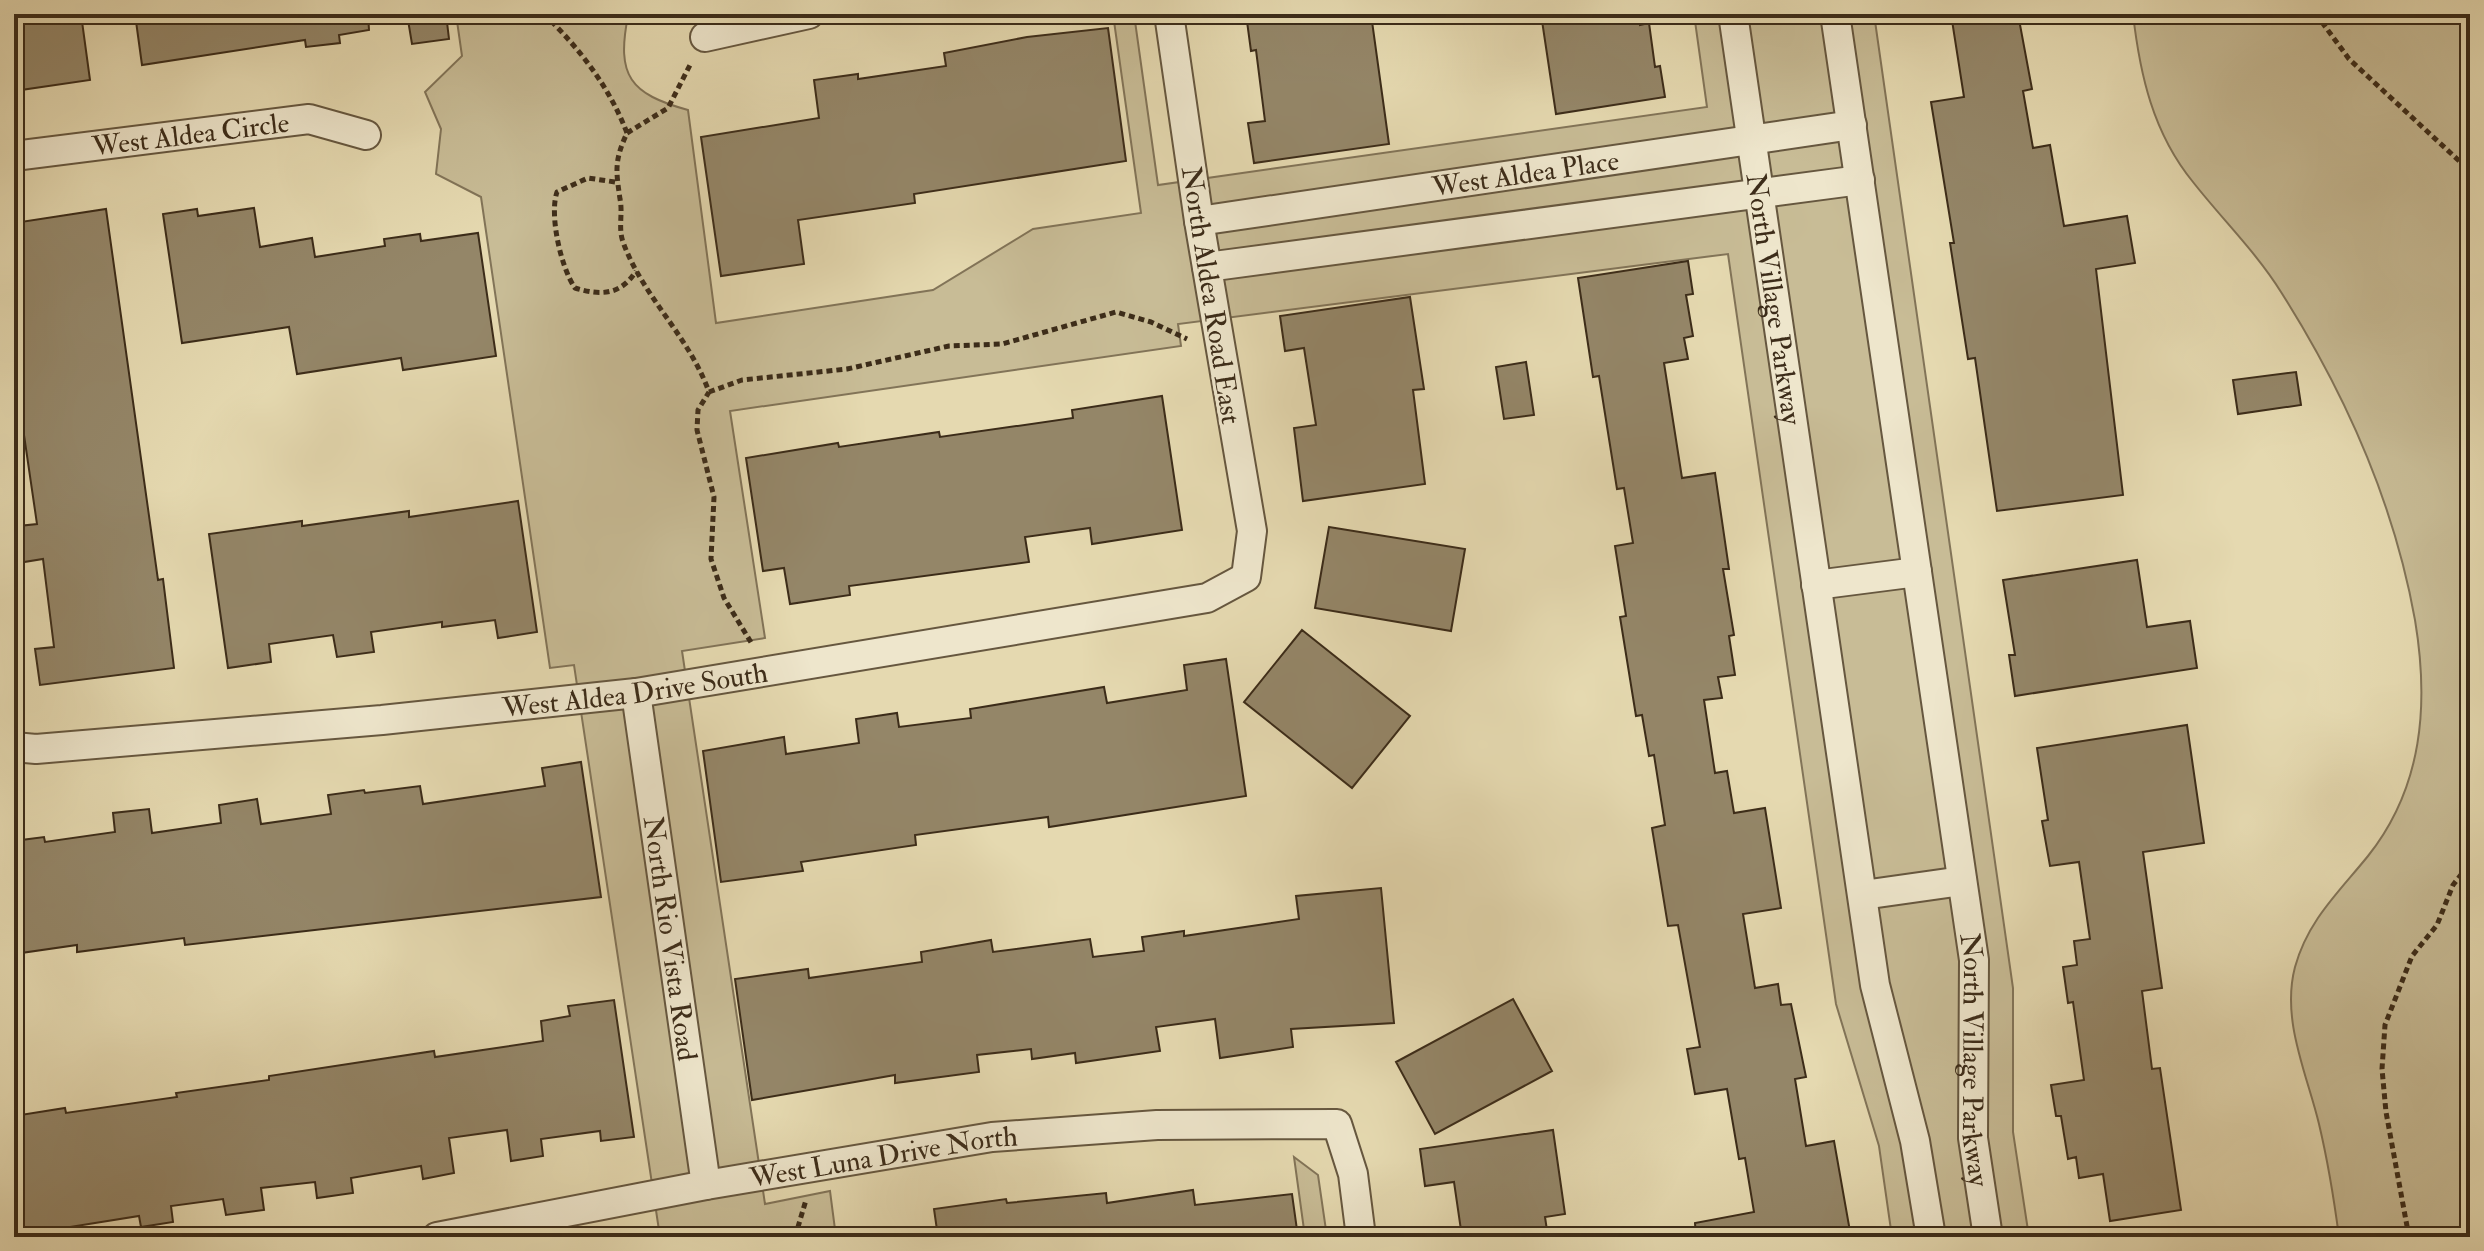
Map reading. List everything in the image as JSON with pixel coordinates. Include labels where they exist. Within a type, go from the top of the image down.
[{"type":"street","points":[[705,37],[809,14]]},
{"type":"street","name":"North Aldea Road East","points":[[1169,14],[1199,221],[1252,531],[1246,577]]},
{"type":"street","name":"North Village Parkway","points":[[1733,14],[1875,985],[1915,1141],[1931,1237]]},
{"type":"street","name":"North Village Parkway","points":[[1835,14],[1974,960],[1973,1138],[1988,1237]]},
{"type":"street","name":"West Aldea Circle","points":[[14,156],[309,119],[366,135]]},
{"type":"street","name":"West Aldea Place","points":[[1199,221],[1852,125]]},
{"type":"street","name":"West Aldea Place","points":[[1207,267],[1860,180]]},
{"type":"street","points":[[1816,585],[1917,572]]},
{"type":"street","name":"West Aldea Drive South","points":[[14,747],[36,749],[382,720],[636,693],[1207,598],[1246,577]]},
{"type":"street","name":"North Rio Vista Road","points":[[636,693],[706,1185]]},
{"type":"street","points":[[1863,895],[1962,881]]},
{"type":"street","name":"West Luna Drive North","points":[[437,1237],[706,1185],[992,1137],[1157,1125],[1337,1124],[1353,1174],[1361,1237]]},
{"type":"path","points":[[544,14],[575,43],[607,92],[627,133]]},
{"type":"path","points":[[2316,14],[2349,59],[2470,171]]},
{"type":"path","points":[[705,37],[668,108],[627,133],[620,147],[615,182],[620,195],[621,239],[636,271],[698,361],[709,392]]},
{"type":"path","points":[[615,182],[588,178],[557,192],[553,213],[561,263],[575,288],[593,294],[618,290],[636,271]]},
{"type":"path","points":[[757,672],[752,644],[724,598],[711,559],[714,497],[697,430],[698,410],[709,392],[742,380],[847,369],[949,346],[1002,344],[1116,312],[1151,322],[1186,340],[1218,335]]},
{"type":"path","points":[[2409,1237],[2386,1112],[2382,1069],[2385,1025],[2412,956],[2437,925],[2453,885],[2470,863]]},
{"type":"shaded area","points":[[456,14],[628,16],[624,54],[632,80],[652,97],[688,110],[716,323],[933,290],[1033,229],[1141,213],[1113,14],[1134,14],[1158,185],[1707,107],[1694,14],[1874,14],[2013,988],[2013,1132],[2029,1237],[1892,1237],[1879,1146],[1836,1004],[1728,254],[1178,324],[1181,346],[730,411],[765,638],[682,651],[765,1204],[830,1191],[836,1237],[660,1237],[574,665],[550,668],[481,197],[436,174],[441,129],[425,92],[462,56]]},
{"type":"shaded area","points":[[2133,14],[2470,14],[2470,1237],[2339,1237],[2322,1138],[2293,1027],[2292,987],[2295,967],[2308,935],[2386,829],[2401,802],[2411,773],[2421,713],[2415,620],[2394,533],[2346,409],[2304,330],[2271,277],[2193,182],[2168,144],[2145,81]]},
{"type":"shaded area","points":[[1294,1157],[1318,1175],[1327,1237],[1305,1237]]},
{"type":"building","points":[[14,14],[81,14],[90,80],[14,91]]},
{"type":"building","points":[[135,14],[368,14],[369,30],[339,35],[340,43],[306,47],[305,40],[142,65]]},
{"type":"building","points":[[407,14],[446,14],[449,39],[412,44]]},
{"type":"building","points":[[1246,14],[1371,14],[1389,144],[1254,163],[1248,123],[1265,121],[1256,50],[1251,51]]},
{"type":"building","points":[[1541,14],[1638,14],[1640,25],[1649,23],[1655,67],[1660,66],[1665,97],[1556,114]]},
{"type":"building","points":[[1951,14],[2018,14],[2032,89],[2023,91],[2033,148],[2050,145],[2064,226],[2127,216],[2135,263],[2096,269],[2123,495],[1997,511],[1975,358],[1968,359],[1950,243],[1954,243],[1931,102],[1964,97]]},
{"type":"building","points":[[1108,28],[1126,161],[914,194],[915,203],[798,220],[804,264],[721,276],[701,137],[819,118],[814,80],[858,74],[858,79],[946,66],[944,53],[1027,37]]},
{"type":"building","points":[[254,208],[260,247],[312,238],[315,257],[385,246],[384,239],[420,234],[421,241],[478,233],[496,356],[403,370],[401,358],[297,374],[289,327],[182,343],[163,214],[197,209],[198,216]]},
{"type":"building","points":[[106,209],[158,580],[163,579],[174,668],[40,685],[35,649],[54,647],[43,559],[24,562],[19,526],[37,524],[18,394],[14,395],[14,223]]},
{"type":"building","points":[[1688,261],[1693,294],[1686,295],[1693,336],[1684,338],[1688,359],[1664,363],[1682,478],[1715,473],[1729,569],[1723,569],[1734,635],[1729,636],[1735,675],[1718,677],[1722,698],[1704,700],[1715,773],[1727,771],[1734,813],[1765,808],[1781,908],[1743,914],[1755,988],[1778,984],[1781,1005],[1791,1004],[1806,1077],[1795,1079],[1806,1146],[1834,1141],[1851,1237],[1696,1237],[1695,1223],[1754,1212],[1745,1158],[1739,1159],[1727,1089],[1695,1094],[1687,1049],[1700,1047],[1678,925],[1668,926],[1652,828],[1665,825],[1654,755],[1649,756],[1642,715],[1636,716],[1620,617],[1626,616],[1615,546],[1633,543],[1624,488],[1617,489],[1599,376],[1593,377],[1578,278]]},
{"type":"building","points":[[1410,297],[1424,389],[1413,390],[1425,484],[1303,501],[1294,428],[1316,425],[1304,348],[1285,351],[1280,316]]},
{"type":"building","points":[[1526,362],[1534,415],[1504,419],[1496,367]]},
{"type":"building","points":[[2296,372],[2301,405],[2238,414],[2233,380]]},
{"type":"building","points":[[1162,396],[1182,530],[1092,544],[1090,528],[1025,537],[1029,562],[849,586],[850,595],[790,604],[784,568],[763,571],[746,458],[838,443],[839,447],[939,432],[940,437],[1073,418],[1072,410]]},
{"type":"building","points":[[518,501],[537,632],[498,638],[495,620],[442,627],[442,622],[371,632],[374,652],[337,657],[333,635],[269,644],[271,662],[228,668],[209,534],[302,521],[302,526],[409,511],[409,517]]},
{"type":"building","points":[[1329,527],[1465,549],[1451,631],[1315,608]]},
{"type":"building","points":[[2137,560],[2147,627],[2190,621],[2197,668],[2015,696],[2009,655],[2015,655],[2003,580]]},
{"type":"building","points":[[1302,630],[1410,716],[1352,788],[1244,702]]},
{"type":"building","points":[[1226,659],[1246,796],[1049,827],[1048,817],[915,835],[916,845],[801,862],[803,871],[721,882],[703,751],[784,737],[786,754],[859,743],[856,719],[897,713],[899,727],[971,718],[970,709],[1104,687],[1107,703],[1187,690],[1184,665]]},
{"type":"building","points":[[2187,725],[2204,843],[2143,852],[2162,988],[2142,991],[2152,1069],[2160,1068],[2181,1210],[2110,1221],[2103,1174],[2079,1178],[2076,1157],[2068,1159],[2061,1116],[2056,1116],[2051,1085],[2084,1080],[2073,1002],[2068,1003],[2063,967],[2077,965],[2074,941],[2090,939],[2079,862],[2050,866],[2042,821],[2048,820],[2037,748]]},
{"type":"building","points":[[581,762],[601,897],[185,945],[184,938],[77,952],[77,945],[14,954],[14,841],[44,837],[45,842],[115,832],[113,813],[149,809],[152,833],[221,823],[219,805],[257,799],[261,824],[331,814],[328,795],[364,790],[365,793],[420,786],[423,804],[545,786],[542,768]]},
{"type":"building","points":[[1381,888],[1394,1023],[1291,1029],[1293,1047],[1220,1058],[1215,1019],[1156,1027],[1160,1051],[1076,1063],[1075,1053],[1032,1059],[1031,1049],[977,1055],[979,1072],[895,1083],[895,1075],[752,1100],[735,979],[808,969],[809,978],[922,962],[921,952],[991,940],[993,952],[1090,939],[1093,957],[1144,951],[1142,937],[1184,931],[1184,936],[1299,919],[1296,896]]},
{"type":"building","points":[[1513,999],[1552,1071],[1435,1134],[1396,1062]]},
{"type":"building","points":[[614,1000],[634,1137],[601,1141],[600,1131],[541,1139],[543,1156],[511,1161],[507,1130],[449,1138],[454,1173],[423,1179],[421,1166],[351,1178],[353,1193],[317,1198],[315,1182],[261,1188],[264,1210],[226,1215],[223,1199],[171,1206],[173,1222],[141,1227],[139,1216],[51,1230],[52,1237],[14,1237],[14,1116],[65,1108],[66,1113],[177,1097],[176,1093],[269,1080],[269,1076],[434,1051],[435,1057],[543,1041],[541,1021],[570,1016],[568,1006]]},
{"type":"building","points":[[1553,1130],[1565,1214],[1545,1217],[1548,1237],[1462,1237],[1454,1182],[1425,1186],[1420,1149]]},
{"type":"building","points":[[1193,1190],[1195,1205],[1292,1194],[1298,1237],[938,1237],[934,1209],[1006,1199],[1007,1203],[1106,1193],[1107,1203]]}]
